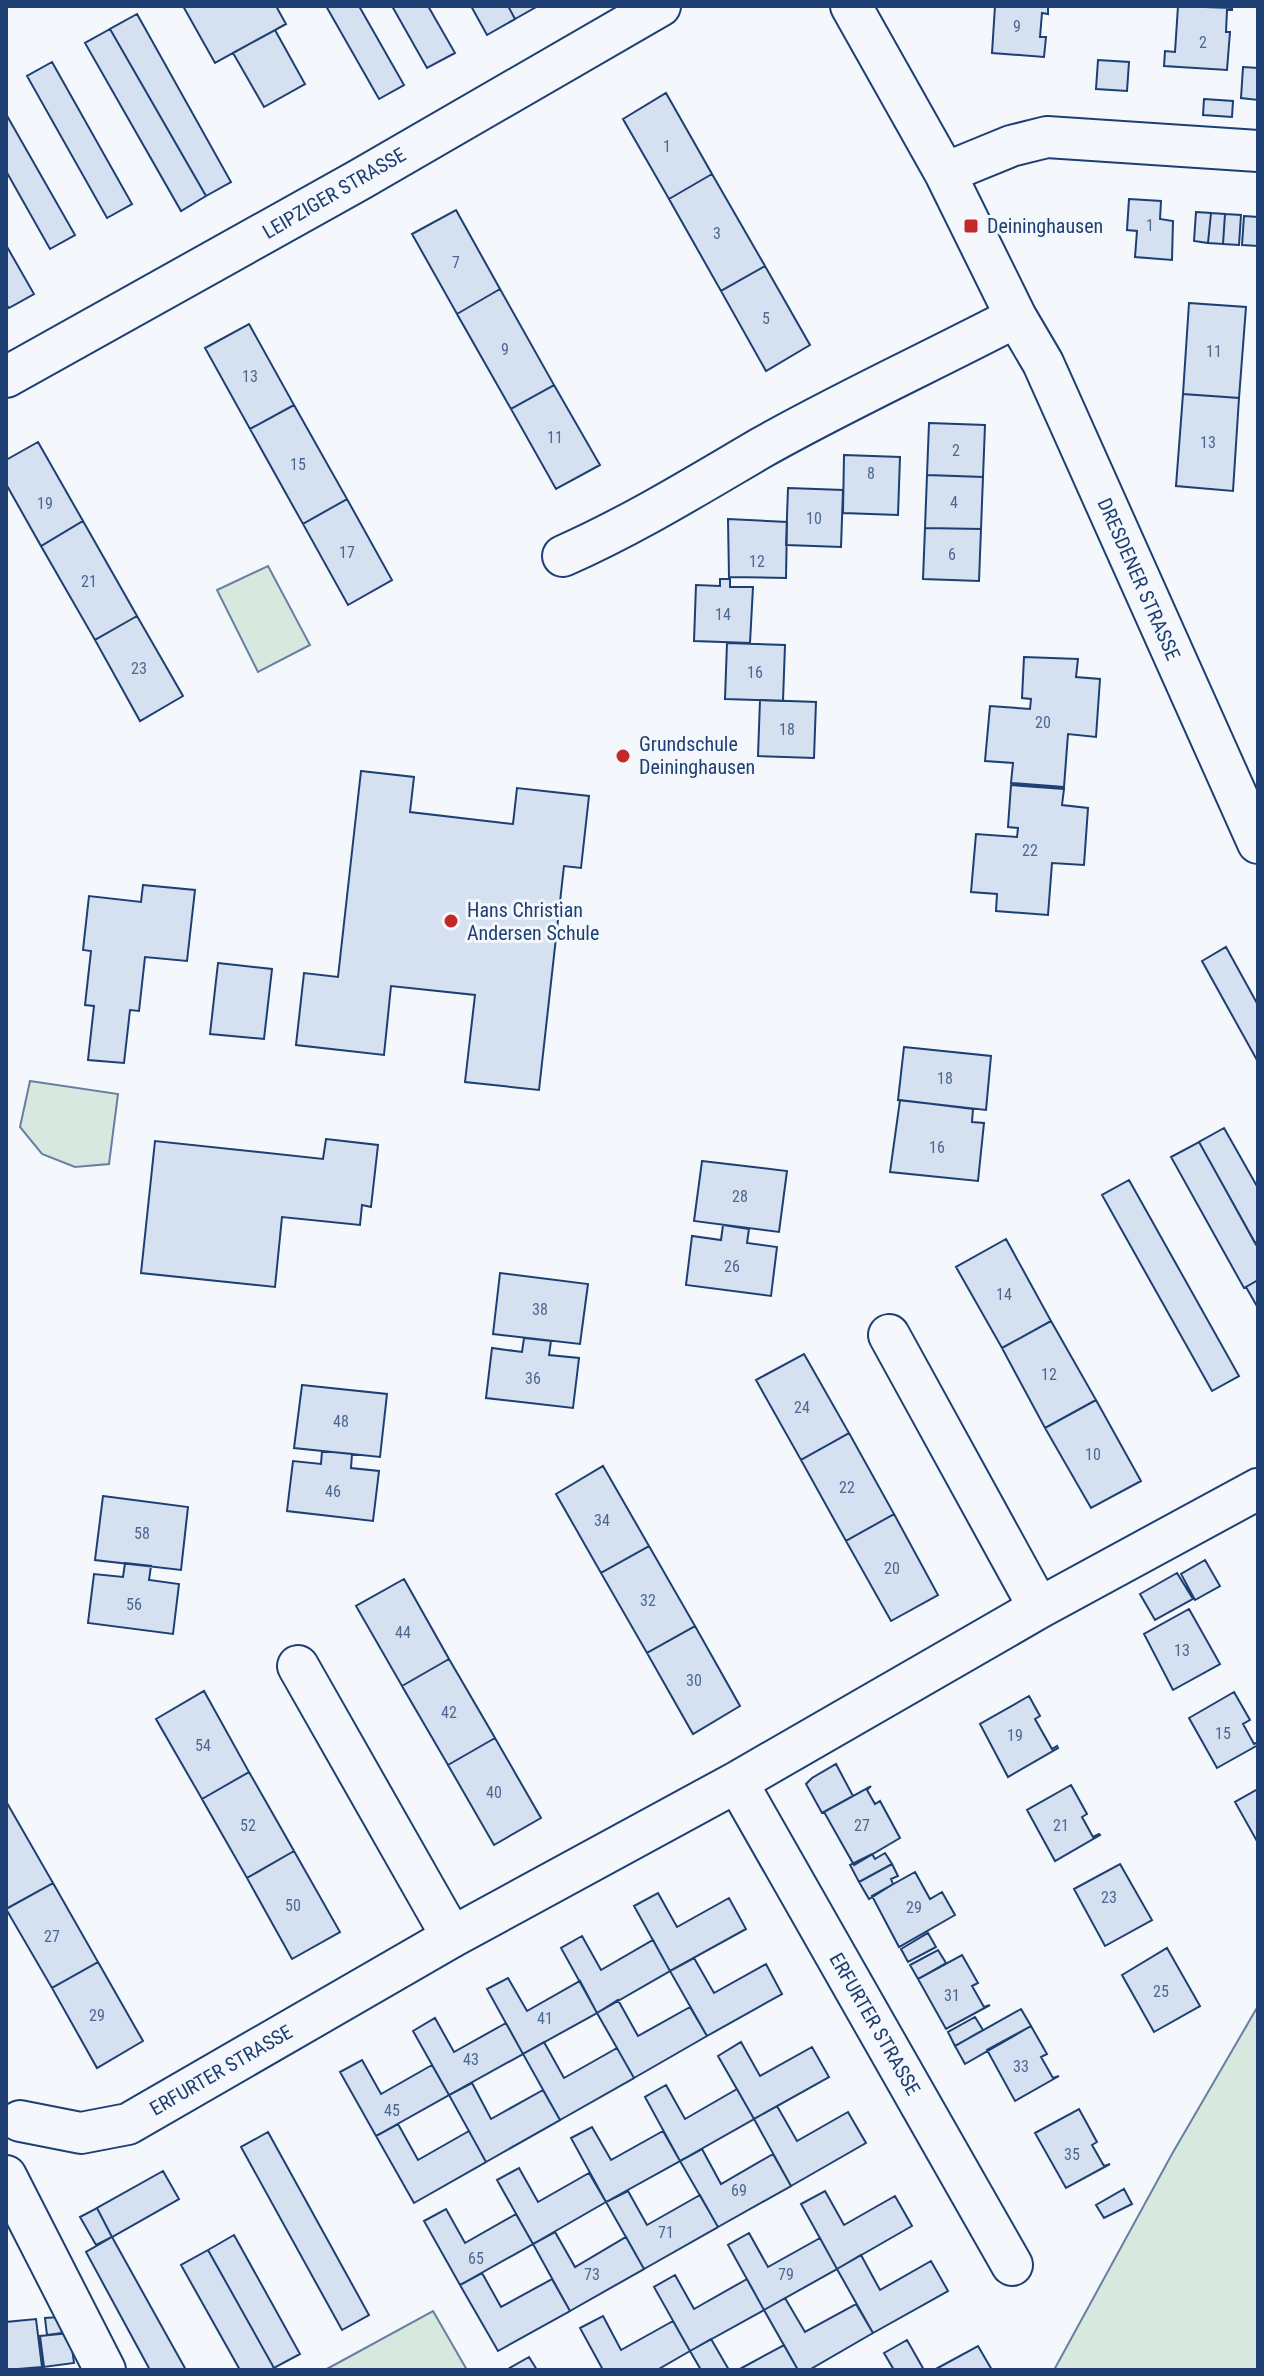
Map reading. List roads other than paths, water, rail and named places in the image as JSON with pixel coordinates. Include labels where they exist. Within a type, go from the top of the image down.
[{"type":"street","name":"LEIPZIGER STRASSE","points":[[6,377],[359,180],[660,6]]},
{"type":"street","name":"DRESDENER STRASSE","points":[[851,6],[945,173],[1016,317],[1043,363],[1258,843]]},
{"type":"street","points":[[945,173],[1011,146],[1047,137],[1258,151]]},
{"type":"street","points":[[563,556],[668,504],[764,447],[1016,317]]},
{"type":"street","points":[[889,1335],[1039,1608]]},
{"type":"street","name":"ERFURTER STRASSE","points":[[13,2115],[81,2133],[128,2124],[452,1937],[737,1782],[1039,1608],[1258,1489]]},
{"type":"street","points":[[298,1666],[452,1937]]},
{"type":"street","name":"ERFURTER STRASSE","points":[[737,1782],[1012,2265]]},
{"type":"street","points":[[6,2159],[13,2115]]},
{"type":"street","points":[[6,2176],[105,2370]]},
{"type":"place","name":"Deininghausen","points":[[971,226]]},
{"type":"place","name":"Grundschule Deininghausen","points":[[623,756]]},
{"type":"place","name":"Hans Christian Andersen Schule","points":[[451,921]]}]
